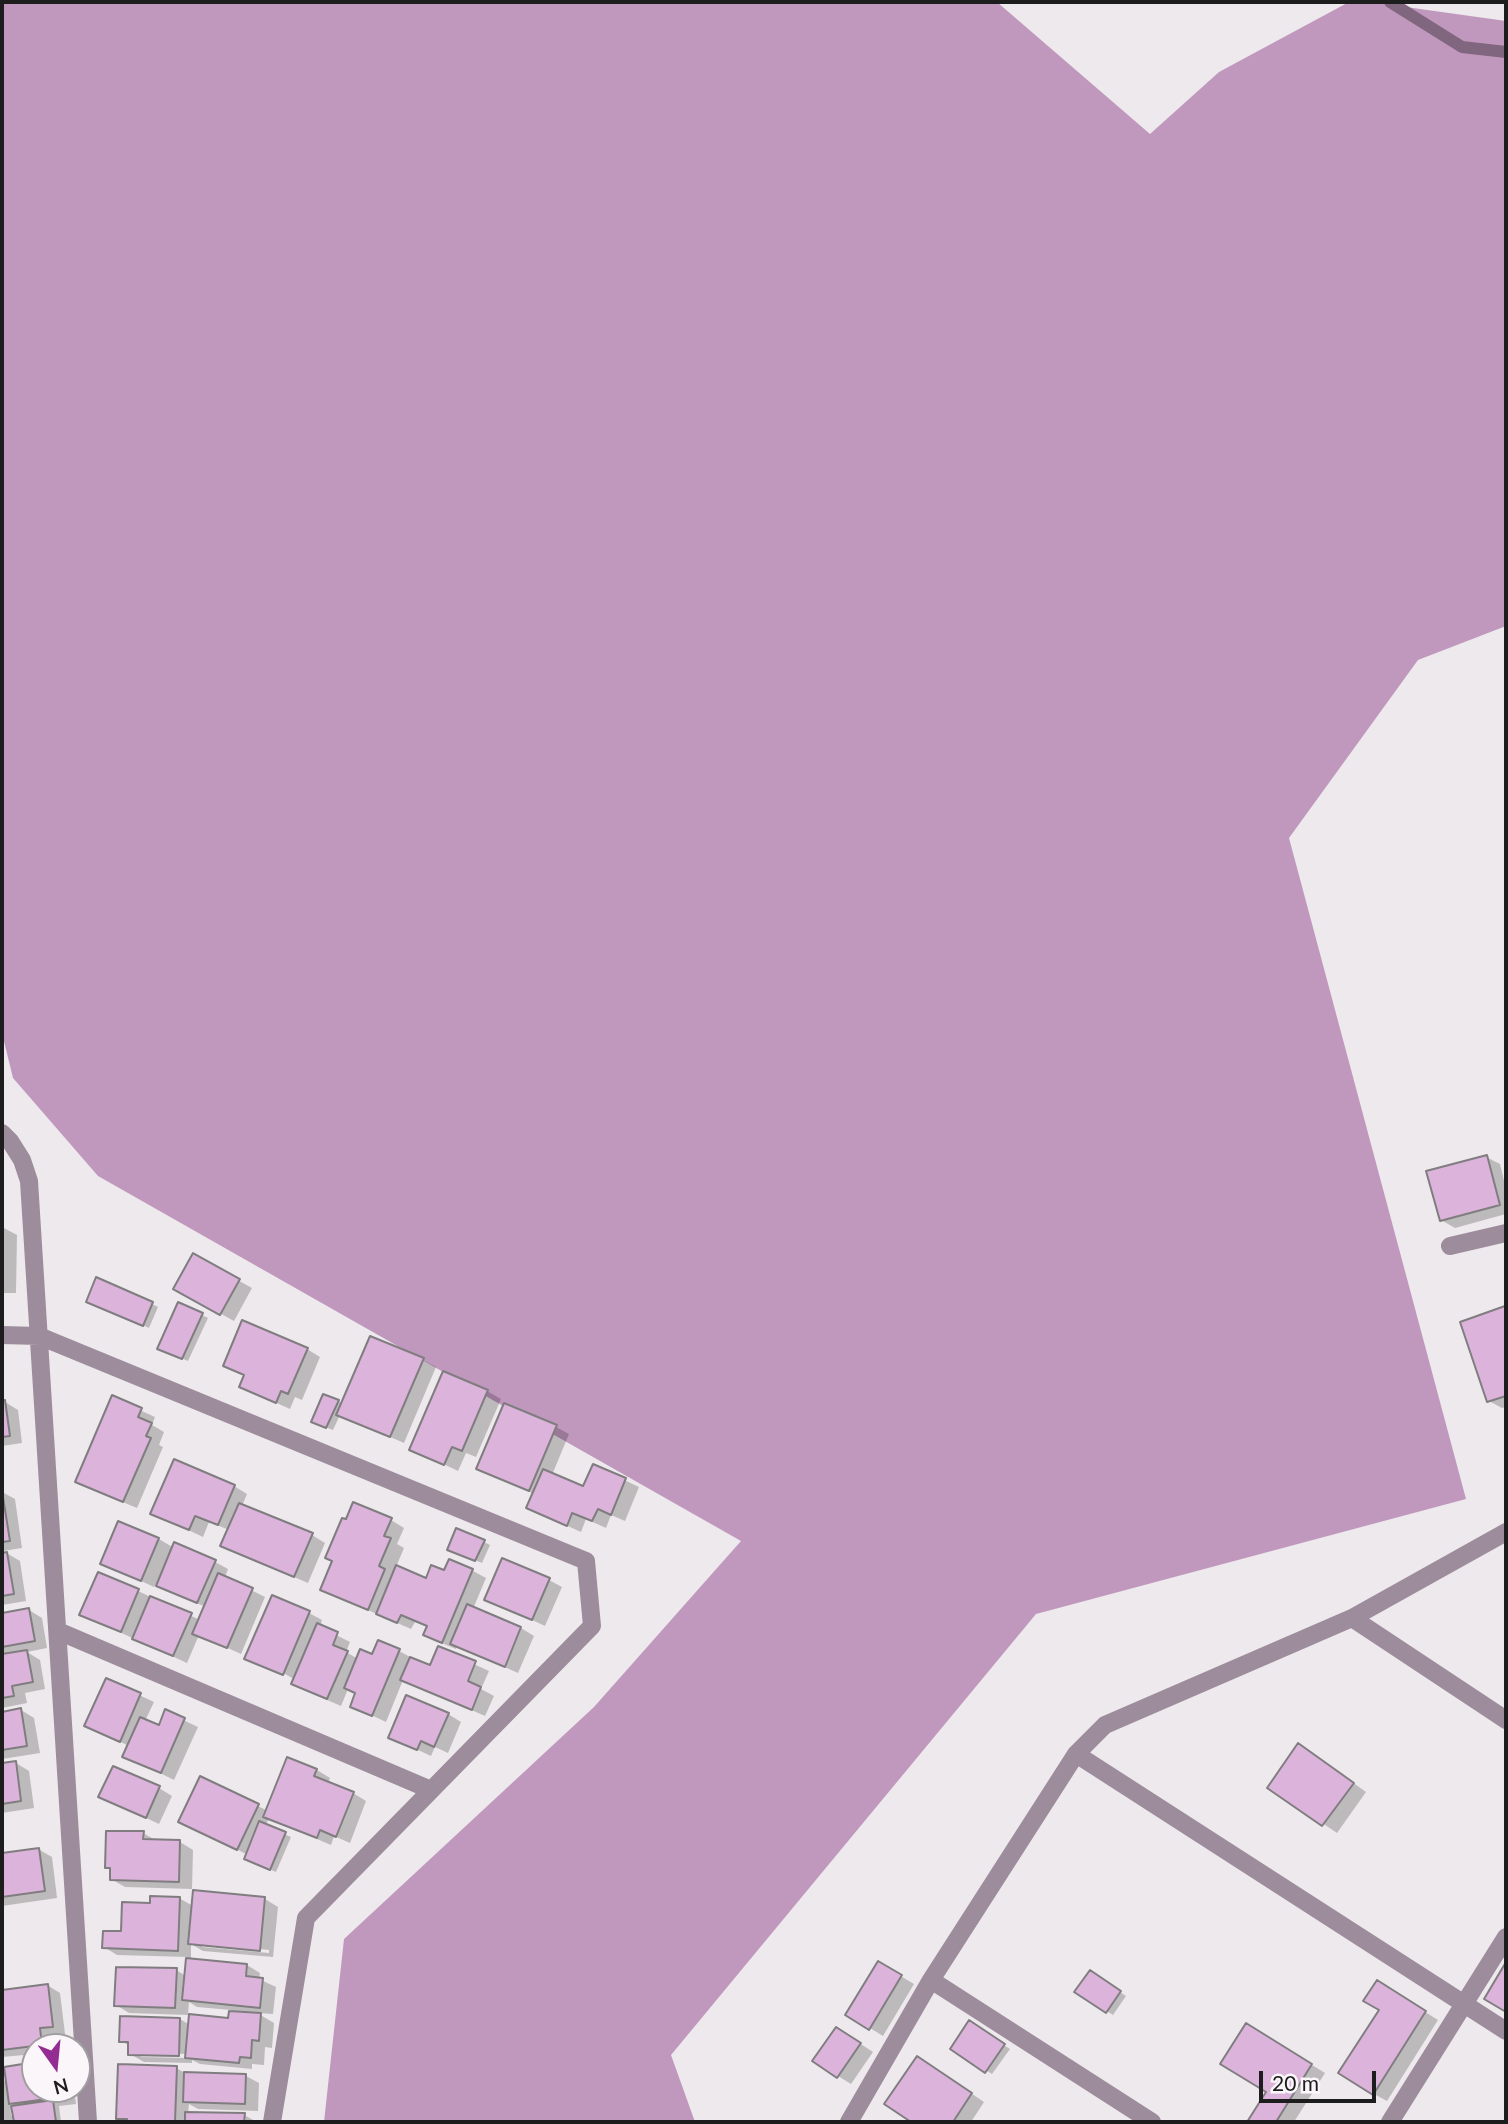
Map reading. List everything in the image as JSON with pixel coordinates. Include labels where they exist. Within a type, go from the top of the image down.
[{"type":"street","points":[[2,1133],[22,1160],[29,1181],[88,2122]]},
{"type":"street","points":[[1450,1246],[1506,1233]]},
{"type":"street","points":[[2,1335],[39,1336],[586,1561],[592,1626],[306,1918],[272,2122]]},
{"type":"street","points":[[849,2122],[931,1980],[1076,1754],[1105,1725],[1352,1618],[1506,1532]]},
{"type":"street","points":[[1352,1618],[1506,1720]]},
{"type":"street","points":[[58,1631],[431,1790]]},
{"type":"street","points":[[1076,1754],[1506,2031]]},
{"type":"street","points":[[1390,2122],[1506,1937]]},
{"type":"street","points":[[931,1980],[1152,2122]]},
{"type":"shaded area","points":[[2,2],[997,2],[1150,134],[1219,72],[1349,2],[1370,2],[1506,21],[1506,626],[1418,660],[1289,838],[1466,1499],[1036,1614],[671,2055],[695,2122],[324,2122],[344,1939],[594,1707],[741,1541],[98,1176],[13,1078],[2,1033]]},
{"type":"building","points":[[1487,1155],[1500,1205],[1440,1221],[1426,1171]]},
{"type":"building","points":[[193,1253],[240,1279],[220,1315],[173,1289]]},
{"type":"building","points":[[96,1277],[153,1302],[143,1326],[86,1302]]},
{"type":"building","points":[[178,1302],[203,1313],[182,1359],[157,1349]]},
{"type":"building","points":[[1505,1306],[1506,1396],[1487,1402],[1460,1322]]},
{"type":"building","points":[[242,1320],[308,1348],[288,1394],[281,1391],[276,1403],[239,1387],[244,1375],[223,1366]]},
{"type":"building","points":[[370,1336],[424,1358],[390,1437],[336,1415]]},
{"type":"building","points":[[443,1371],[488,1390],[462,1451],[452,1447],[444,1465],[409,1450]]},
{"type":"building","points":[[323,1394],[339,1400],[326,1428],[311,1422]]},
{"type":"building","points":[[112,1395],[142,1408],[138,1417],[152,1423],[146,1436],[151,1438],[123,1502],[75,1482]]},
{"type":"building","points":[[2,1400],[5,1400],[10,1436],[2,1437]]},
{"type":"building","points":[[504,1403],[557,1425],[529,1491],[476,1469]]},
{"type":"building","points":[[174,1459],[235,1485],[218,1525],[195,1516],[189,1530],[150,1514]]},
{"type":"building","points":[[593,1464],[626,1478],[611,1515],[598,1509],[592,1521],[572,1513],[567,1526],[526,1508],[543,1469],[583,1486]]},
{"type":"building","points":[[2,1491],[10,1541],[2,1542]]},
{"type":"building","points":[[353,1502],[392,1518],[384,1536],[391,1538],[379,1566],[385,1569],[368,1610],[320,1590],[332,1561],[325,1558],[342,1518],[346,1519]]},
{"type":"building","points":[[239,1503],[313,1533],[294,1577],[220,1546]]},
{"type":"building","points":[[118,1521],[159,1538],[141,1581],[100,1564]]},
{"type":"building","points":[[456,1528],[485,1540],[475,1561],[447,1550]]},
{"type":"building","points":[[174,1542],[216,1560],[197,1603],[156,1586]]},
{"type":"building","points":[[7,1552],[14,1594],[2,1596],[2,1553]]},
{"type":"building","points":[[502,1558],[550,1578],[532,1620],[484,1600]]},
{"type":"building","points":[[449,1559],[473,1569],[442,1643],[423,1635],[427,1626],[401,1615],[397,1623],[376,1614],[396,1565],[426,1578],[431,1565],[444,1570]]},
{"type":"building","points":[[98,1572],[139,1589],[121,1632],[79,1615]]},
{"type":"building","points":[[218,1573],[253,1588],[227,1648],[192,1634]]},
{"type":"building","points":[[272,1595],[310,1611],[283,1675],[244,1659]]},
{"type":"building","points":[[150,1596],[192,1613],[173,1656],[132,1639]]},
{"type":"building","points":[[467,1604],[521,1627],[505,1667],[450,1644]]},
{"type":"building","points":[[29,1608],[35,1641],[2,1647],[2,1613]]},
{"type":"building","points":[[317,1623],[338,1632],[333,1645],[348,1651],[327,1699],[291,1684]]},
{"type":"building","points":[[378,1640],[400,1649],[372,1716],[350,1707],[355,1693],[344,1688],[360,1649],[372,1654]]},
{"type":"building","points":[[438,1646],[476,1661],[468,1681],[481,1687],[472,1710],[400,1680],[410,1657],[430,1665]]},
{"type":"building","points":[[27,1650],[33,1682],[12,1686],[14,1696],[2,1698],[2,1654]]},
{"type":"building","points":[[106,1678],[141,1693],[120,1742],[84,1726]]},
{"type":"building","points":[[406,1695],[449,1713],[434,1747],[421,1741],[417,1750],[388,1738]]},
{"type":"building","points":[[21,1708],[27,1746],[2,1750],[2,1712]]},
{"type":"building","points":[[165,1709],[185,1718],[161,1773],[122,1757],[140,1717],[159,1725]]},
{"type":"building","points":[[1298,1743],[1354,1783],[1322,1826],[1267,1788]]},
{"type":"building","points":[[287,1757],[317,1769],[314,1776],[354,1792],[336,1837],[320,1830],[317,1838],[263,1817]]},
{"type":"building","points":[[16,1761],[21,1801],[2,1804],[2,1763]]},
{"type":"building","points":[[113,1766],[160,1786],[146,1818],[98,1797]]},
{"type":"building","points":[[200,1776],[259,1804],[237,1850],[178,1822]]},
{"type":"building","points":[[259,1821],[286,1832],[270,1870],[244,1859]]},
{"type":"building","points":[[106,1831],[144,1831],[143,1839],[180,1840],[179,1882],[110,1880],[110,1868],[105,1868]]},
{"type":"building","points":[[39,1848],[45,1891],[2,1897],[2,1853]]},
{"type":"building","points":[[193,1890],[265,1897],[260,1951],[188,1944]]},
{"type":"building","points":[[150,1896],[180,1897],[178,1951],[102,1948],[103,1931],[121,1931],[122,1902],[150,1903]]},
{"type":"building","points":[[186,1958],[247,1964],[246,1976],[263,1978],[260,2008],[182,2000]]},
{"type":"building","points":[[878,1961],[902,1975],[869,2030],[845,2015]]},
{"type":"building","points":[[1506,1962],[1506,2012],[1484,1999]]},
{"type":"building","points":[[116,1967],[177,1968],[175,2008],[114,2006]]},
{"type":"building","points":[[1090,1970],[1121,1991],[1106,2013],[1074,1992]]},
{"type":"building","points":[[1377,1980],[1426,2011],[1373,2095],[1338,2073],[1379,2010],[1363,2001]]},
{"type":"building","points":[[48,1984],[53,2027],[40,2028],[41,2033],[21,2033],[21,2048],[2,2050],[2,1990]]},
{"type":"building","points":[[229,2011],[261,2013],[259,2041],[252,2040],[251,2058],[240,2057],[239,2063],[185,2058],[189,2014],[228,2018]]},
{"type":"building","points":[[120,2016],[180,2018],[179,2056],[128,2055],[128,2042],[119,2042]]},
{"type":"building","points":[[969,2020],[1005,2044],[985,2073],[950,2049]]},
{"type":"building","points":[[1246,2023],[1312,2064],[1276,2122],[1247,2122],[1266,2092],[1220,2064]]},
{"type":"building","points":[[836,2027],[861,2043],[837,2078],[812,2061]]},
{"type":"building","points":[[917,2056],[972,2093],[953,2122],[911,2122],[884,2104]]},
{"type":"building","points":[[21,2064],[21,2102],[9,2104],[4,2067]]},
{"type":"building","points":[[118,2064],[177,2066],[175,2122],[127,2122],[127,2119],[116,2119]]},
{"type":"building","points":[[184,2072],[246,2074],[245,2104],[183,2102]]},
{"type":"building","points":[[53,2103],[56,2122],[14,2122],[11,2106]]},
{"type":"building","points":[[185,2112],[245,2113],[244,2122],[185,2122]]},
{"type":"waterway","points":[[1390,2],[1462,47],[1506,52]]}]
